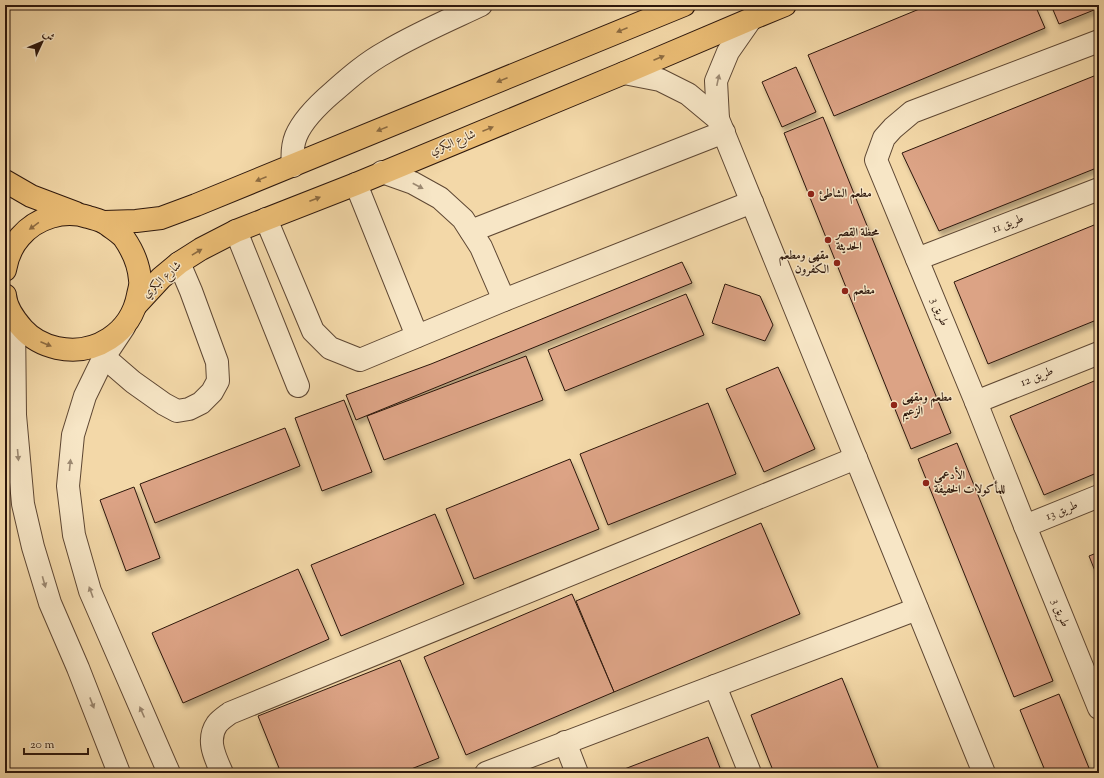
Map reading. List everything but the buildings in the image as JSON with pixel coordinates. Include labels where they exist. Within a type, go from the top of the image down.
[{"type":"main road","points":[[5,181],[32,196],[104,222],[136,221],[161,218],[293,166],[684,5]]},
{"type":"main road","name":"شارع البكري","points":[[136,305],[161,278],[179,262],[236,231],[356,184],[785,5]]},
{"type":"main road","points":[[5,270],[8,257],[19,238],[36,223],[57,215],[79,214]]},
{"type":"main road","points":[[5,295],[5,299],[14,319],[28,335],[46,346],[68,350],[89,348],[108,340],[125,326],[136,305],[140,281],[136,258],[123,237],[104,222]]},
{"type":"street","points":[[293,166],[292,151],[295,136],[302,124],[320,104],[342,84],[385,52],[481,5]]},
{"type":"street","points":[[751,19],[728,52],[716,81],[721,125],[984,773]]},
{"type":"street","name":"طريق 3","points":[[1099,41],[912,112],[893,128],[884,138],[876,160],[976,402],[1025,526],[1092,667],[1099,708]]},
{"type":"street","points":[[624,73],[660,80],[688,94],[721,125]]},
{"type":"street","points":[[471,230],[721,125]]},
{"type":"street","points":[[382,172],[413,183],[440,198],[463,219],[481,246],[504,300]]},
{"type":"street","points":[[356,184],[417,336]]},
{"type":"street","name":"طريق 11","points":[[917,259],[1099,189]]},
{"type":"street","points":[[266,218],[313,331],[330,348],[360,360],[504,300],[752,202]]},
{"type":"street","points":[[236,231],[298,386]]},
{"type":"street","points":[[104,357],[133,382],[164,404],[177,411],[188,409],[201,402],[212,392],[218,381],[217,362],[179,262]]},
{"type":"street","points":[[14,319],[15,415],[23,504],[50,603],[78,668],[119,773]]},
{"type":"street","points":[[125,326],[104,357],[84,396],[73,435],[68,486],[74,535],[90,591],[169,773]]},
{"type":"street","name":"طريق 12","points":[[976,402],[1099,353]]},
{"type":"street","points":[[222,773],[212,750],[213,734],[218,723],[230,713],[856,458]]},
{"type":"street","name":"طريق 13","points":[[1025,526],[1099,496]]},
{"type":"street","points":[[486,773],[917,609]]},
{"type":"street","points":[[715,686],[750,773]]},
{"type":"street","points":[[565,742],[577,773]]},
{"type":"place","name":"مطعم الشاطئ","points":[[811,194]]},
{"type":"place","name":"محطة القصر الحديثة","points":[[828,240]]},
{"type":"place","name":"مقهى ومطعم الكفرون","points":[[837,263]]},
{"type":"place","name":"مطعم","points":[[845,291]]},
{"type":"place","name":"مطعم ومقهى الزعيم","points":[[894,405]]},
{"type":"place","name":"الأدعمي للمأكولات الخفيفة","points":[[926,483]]}]
